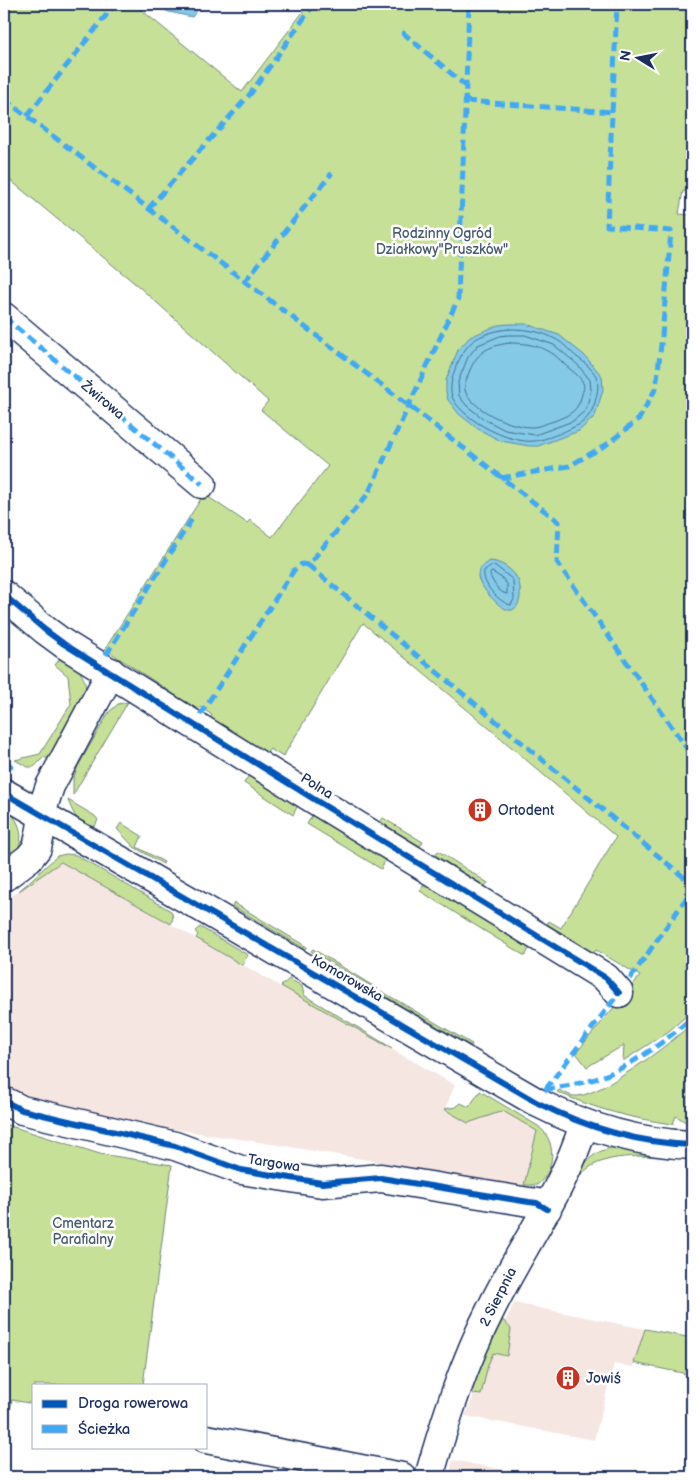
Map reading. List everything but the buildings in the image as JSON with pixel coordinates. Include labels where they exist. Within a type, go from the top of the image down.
[{"type":"street","name":"Żwirowa","points":[[4,317],[202,484]]},
{"type":"street","name":"Polna","points":[[4,595],[45,630],[214,738],[606,978],[619,993]]},
{"type":"street","points":[[4,877],[33,854],[39,840],[44,804],[50,786],[111,672]]},
{"type":"street","name":"Komorowska","points":[[4,794],[531,1100],[584,1124],[639,1140],[692,1145]]},
{"type":"street","name":"Targowa","points":[[4,1101],[22,1110],[174,1146],[241,1170],[322,1183],[380,1178],[537,1203],[547,1209]]},
{"type":"street","name":"2 Sierpnia","points":[[429,1477],[467,1358],[512,1267],[547,1209],[567,1171],[584,1124]]},
{"type":"street","points":[[208,1439],[402,1477]]},
{"type":"shaded area","points":[[61,862],[455,1085],[445,1109],[468,1122],[503,1111],[537,1131],[524,1186],[146,1125],[61,1107],[4,1086],[4,901]]},
{"type":"shaded area","points":[[514,1303],[645,1329],[633,1367],[614,1364],[594,1440],[465,1416]]},
{"type":"shaded area","points":[[453,1460],[541,1477],[449,1477]]},
{"type":"green space","name":"Rodzinny Ogród Działkowy\"Pruszków\"","points":[[4,4],[134,4],[242,92],[309,4],[692,4],[692,191],[683,191],[679,214],[692,215],[692,1011],[669,1031],[623,1061],[624,1045],[587,1067],[576,1053],[640,976],[596,950],[594,953],[547,924],[549,921],[561,928],[616,837],[363,623],[283,757],[270,749],[267,753],[210,718],[212,715],[200,707],[198,710],[105,649],[204,494],[247,523],[250,520],[272,537],[328,466],[261,410],[268,401],[138,286],[4,175]]},
{"type":"green space","points":[[62,656],[75,666],[84,678],[86,690],[50,760],[44,757],[34,767],[28,767],[15,760],[40,754],[71,704],[68,676],[55,665]]},
{"type":"green space","points":[[131,697],[181,732],[180,734],[136,704],[128,702]]},
{"type":"green space","points":[[128,702],[73,795],[73,779],[78,766],[109,712],[118,704]]},
{"type":"green space","points":[[249,775],[298,805],[293,815],[244,783]]},
{"type":"green space","points":[[68,800],[95,816],[98,820],[95,826],[86,828],[75,816]]},
{"type":"green space","points":[[4,807],[14,817],[20,829],[20,842],[14,856],[4,840]]},
{"type":"green space","points":[[313,814],[386,859],[381,869],[307,824]]},
{"type":"green space","points":[[383,818],[423,842],[420,846],[380,822]]},
{"type":"green space","points":[[121,823],[142,836],[137,847],[164,862],[163,864],[134,847],[117,829]]},
{"type":"green space","points":[[438,851],[488,883],[485,886],[435,855]]},
{"type":"green space","points":[[66,854],[76,855],[171,911],[173,917],[171,924],[61,862],[19,891],[57,856]]},
{"type":"green space","points":[[425,883],[530,947],[525,956],[420,891]]},
{"type":"green space","points":[[234,903],[307,947],[305,949],[232,906]]},
{"type":"green space","points":[[200,927],[248,955],[242,965],[196,938],[198,935],[195,931]]},
{"type":"green space","points":[[313,949],[378,989],[311,951]]},
{"type":"green space","points":[[289,979],[302,986],[304,995],[392,1049],[281,986]]},
{"type":"green space","points":[[381,991],[472,1044],[471,1046],[380,993]]},
{"type":"green space","points":[[692,1023],[692,1126],[676,1116],[673,1124],[643,1119],[600,1108],[557,1092],[559,1090],[573,1096],[584,1095],[599,1089],[635,1068]]},
{"type":"green space","points":[[480,1091],[538,1126],[549,1139],[552,1156],[551,1164],[548,1172],[537,1185],[524,1185],[537,1131],[503,1111],[468,1123],[444,1109],[456,1107],[461,1103],[469,1107]]},
{"type":"green space","name":"Cmentarz Parafialny","points":[[4,1124],[100,1154],[172,1165],[143,1384],[32,1384],[32,1404],[12,1400],[4,1445]]},
{"type":"green space","points":[[618,1147],[679,1157],[639,1156],[611,1159],[598,1163],[587,1169],[578,1178],[576,1177],[593,1156],[604,1150]]},
{"type":"green space","points":[[496,1320],[504,1321],[511,1329],[507,1356],[493,1353],[488,1365],[481,1395],[473,1394],[467,1388]]},
{"type":"green space","points":[[645,1329],[692,1338],[692,1375],[634,1363]]},
{"type":"water","points":[[149,4],[202,4],[192,17],[169,12]]},
{"type":"water","points":[[526,324],[559,335],[584,355],[602,376],[603,390],[595,416],[579,431],[538,446],[501,441],[478,429],[459,414],[448,400],[446,380],[458,350],[470,337],[498,325]]},
{"type":"water","points":[[489,561],[505,566],[519,582],[520,596],[518,605],[512,610],[508,610],[497,603],[486,592],[479,580],[478,573],[480,569]]},
{"type":"marked path","points":[[27,116],[115,4]]},
{"type":"marked path","points":[[148,209],[251,93],[314,4]]},
{"type":"marked path","points":[[200,715],[294,570],[302,564],[308,565],[368,494],[458,299],[469,4]]},
{"type":"marked path","points":[[501,478],[569,466],[606,445],[639,419],[656,388],[671,231],[607,226],[617,4]]},
{"type":"marked path","points":[[402,32],[466,86]]},
{"type":"marked path","points":[[4,99],[408,405],[559,522],[557,562],[690,753],[692,753]]},
{"type":"marked path","points":[[465,101],[613,112]]},
{"type":"marked path","points":[[244,282],[332,173]]},
{"type":"marked path","points":[[4,317],[202,484]]},
{"type":"marked path","points":[[106,655],[192,519]]},
{"type":"marked path","points":[[308,565],[692,884]]},
{"type":"marked path","points":[[4,761],[11,766],[4,778]]},
{"type":"marked path","points":[[630,979],[692,890]]},
{"type":"marked path","points":[[545,1090],[619,993]]},
{"type":"marked path","points":[[545,1090],[592,1080],[623,1067],[660,1043],[692,1017]]},
{"type":"cycle path","points":[[4,595],[64,644],[606,978],[619,993]]},
{"type":"cycle path","points":[[4,793],[538,1103],[575,1120],[613,1133],[652,1141],[692,1145]]},
{"type":"cycle path","points":[[4,1101],[22,1110],[175,1146],[241,1170],[322,1183],[381,1178],[537,1203],[547,1209]]},
{"type":"place","name":"Ortodent","points":[[480,810]]},
{"type":"place","name":"Jowiś","points":[[568,1378]]}]
